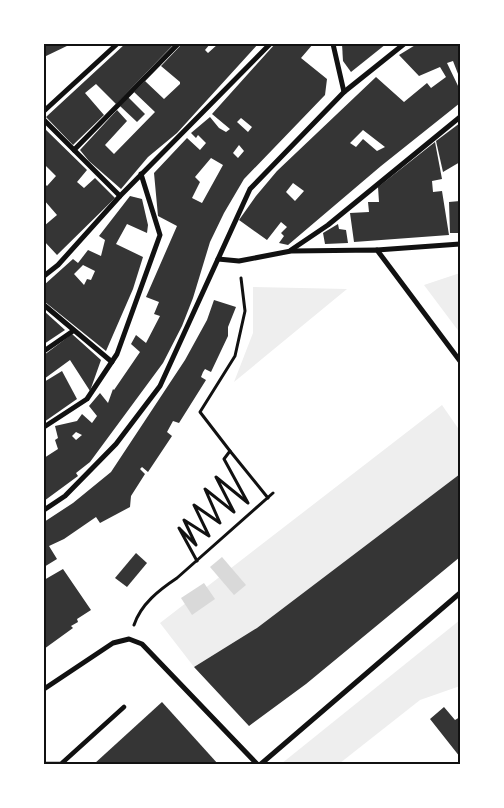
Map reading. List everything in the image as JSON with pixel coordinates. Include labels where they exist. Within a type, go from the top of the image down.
[{"type":"street","points":[[44,111],[117,44]]},
{"type":"street","points":[[74,150],[178,44]]},
{"type":"street","points":[[44,276],[58,265],[141,174],[270,44]]},
{"type":"street","points":[[333,44],[344,92]]},
{"type":"street","points":[[44,510],[66,496],[116,444],[160,386],[250,189],[344,92],[404,44]]},
{"type":"street","points":[[291,250],[328,225],[460,116]]},
{"type":"street","points":[[44,120],[120,196]]},
{"type":"street","points":[[44,427],[87,399],[117,354],[160,235],[141,174]]},
{"type":"street","points":[[218,259],[239,261],[291,250],[377,250],[460,244]]},
{"type":"street","points":[[377,250],[460,361]]},
{"type":"street","points":[[44,305],[112,362]]},
{"type":"street","points":[[44,351],[73,331]]},
{"type":"street","points":[[261,764],[460,593]]},
{"type":"street","points":[[44,689],[113,643],[129,640],[142,644],[257,764]]},
{"type":"street","points":[[44,764],[61,764],[124,707]]},
{"type":"path","points":[[239,261],[244,310],[235,356],[200,412],[268,498]]},
{"type":"path","points":[[197,561],[179,528],[196,545],[184,520],[209,536],[194,505],[220,523],[205,489],[234,512],[216,477],[248,503],[224,459],[230,451]]},
{"type":"path","points":[[129,640],[138,613],[161,589],[197,561],[273,494]]},
{"type":"shaded area","points":[[460,273],[460,333],[424,285]]},
{"type":"shaded area","points":[[253,287],[347,289],[234,382],[253,333]]},
{"type":"shaded area","points":[[442,405],[460,431],[460,474],[257,628],[194,667],[160,623]]},
{"type":"shaded area","points":[[222,557],[246,585],[234,595],[210,567]]},
{"type":"shaded area","points":[[204,583],[215,599],[192,615],[181,598]]},
{"type":"shaded area","points":[[460,620],[460,686],[420,700],[341,764],[281,764]]},
{"type":"building","points":[[44,44],[71,44],[44,57]]},
{"type":"building","points":[[125,44],[174,44],[116,104],[96,84],[85,93],[104,115],[73,145],[46,117]]},
{"type":"building","points":[[182,44],[210,44],[205,50],[208,53],[218,44],[258,44],[177,133],[148,157],[121,189],[89,161],[80,150],[117,110],[127,121],[105,145],[114,154],[155,112],[134,92],[145,81],[164,99],[180,84],[161,66]]},
{"type":"building","points":[[275,44],[313,44],[301,58],[327,79],[325,95],[244,179],[210,242],[193,298],[182,326],[163,363],[90,462],[76,473],[78,476],[44,501],[44,458],[58,449],[55,440],[58,438],[55,426],[77,421],[82,414],[92,423],[97,416],[89,406],[100,393],[108,403],[113,389],[140,352],[131,344],[136,335],[146,343],[160,316],[154,314],[159,302],[146,297],[177,226],[158,216],[154,173],[187,138],[200,150],[206,143],[198,135],[196,138],[191,133],[210,117],[219,128],[226,132],[230,129],[212,114]],"holes":[[[241,118],[252,127],[248,132],[237,122]],[[239,145],[244,151],[238,158],[233,153]],[[211,158],[223,165],[202,203],[192,198],[200,182],[195,177]],[[76,432],[82,435],[76,440],[72,436]]]},
{"type":"building","points":[[342,44],[386,44],[351,72],[343,61]]},
{"type":"building","points":[[417,44],[460,44],[460,79],[453,61],[447,63],[460,90],[460,103],[381,166],[288,245],[279,243],[284,236],[281,233],[287,227],[281,222],[267,240],[239,220],[277,171],[376,77],[404,102],[427,83],[431,88],[446,77],[440,67],[419,76],[399,55]],"holes":[[[363,130],[385,147],[377,151],[363,139],[356,147],[350,143]],[[293,183],[304,191],[295,201],[286,192]]]},
{"type":"building","points":[[128,97],[145,114],[137,122],[120,106]]},
{"type":"building","points":[[460,123],[460,162],[443,172],[436,141]]},
{"type":"building","points":[[44,128],[87,170],[77,182],[84,188],[95,178],[115,198],[57,255],[44,241],[44,226],[57,215],[44,200],[44,183],[47,186],[56,176],[44,162]]},
{"type":"building","points":[[435,142],[442,179],[432,181],[433,192],[442,191],[449,235],[354,242],[350,213],[369,212],[368,202],[379,202],[378,187]]},
{"type":"building","points":[[130,196],[142,199],[148,225],[147,233],[127,224],[116,244],[143,257],[133,289],[106,351],[45,302],[44,285],[73,259],[78,263],[88,250],[101,256],[105,240],[99,236]],"holes":[[[83,265],[95,271],[91,280],[87,279],[84,285],[74,274]]]},
{"type":"building","points":[[460,201],[460,233],[450,233],[449,202]]},
{"type":"building","points":[[338,224],[339,229],[346,230],[348,243],[325,244],[323,233]]},
{"type":"building","points":[[214,300],[236,307],[228,327],[228,336],[211,372],[205,369],[203,372],[201,377],[206,380],[179,423],[173,421],[167,432],[172,436],[148,472],[142,467],[140,469],[145,474],[131,496],[130,507],[100,523],[96,517],[64,539],[49,546],[57,559],[44,567],[44,522],[73,503],[111,472],[185,360],[207,320]]},
{"type":"building","points":[[44,311],[65,330],[44,344]]},
{"type":"building","points":[[72,334],[101,360],[90,391],[70,360],[44,379],[44,355]]},
{"type":"building","points":[[62,371],[77,399],[44,422],[44,382]]},
{"type":"building","points":[[460,474],[460,557],[306,684],[249,726],[194,667],[257,628]]},
{"type":"building","points":[[136,553],[147,563],[127,587],[115,578]]},
{"type":"building","points":[[63,569],[91,610],[77,619],[78,622],[71,626],[73,628],[44,649],[44,580]]},
{"type":"building","points":[[162,702],[218,764],[94,764]]},
{"type":"building","points":[[444,707],[455,720],[460,717],[460,757],[430,719]]}]
